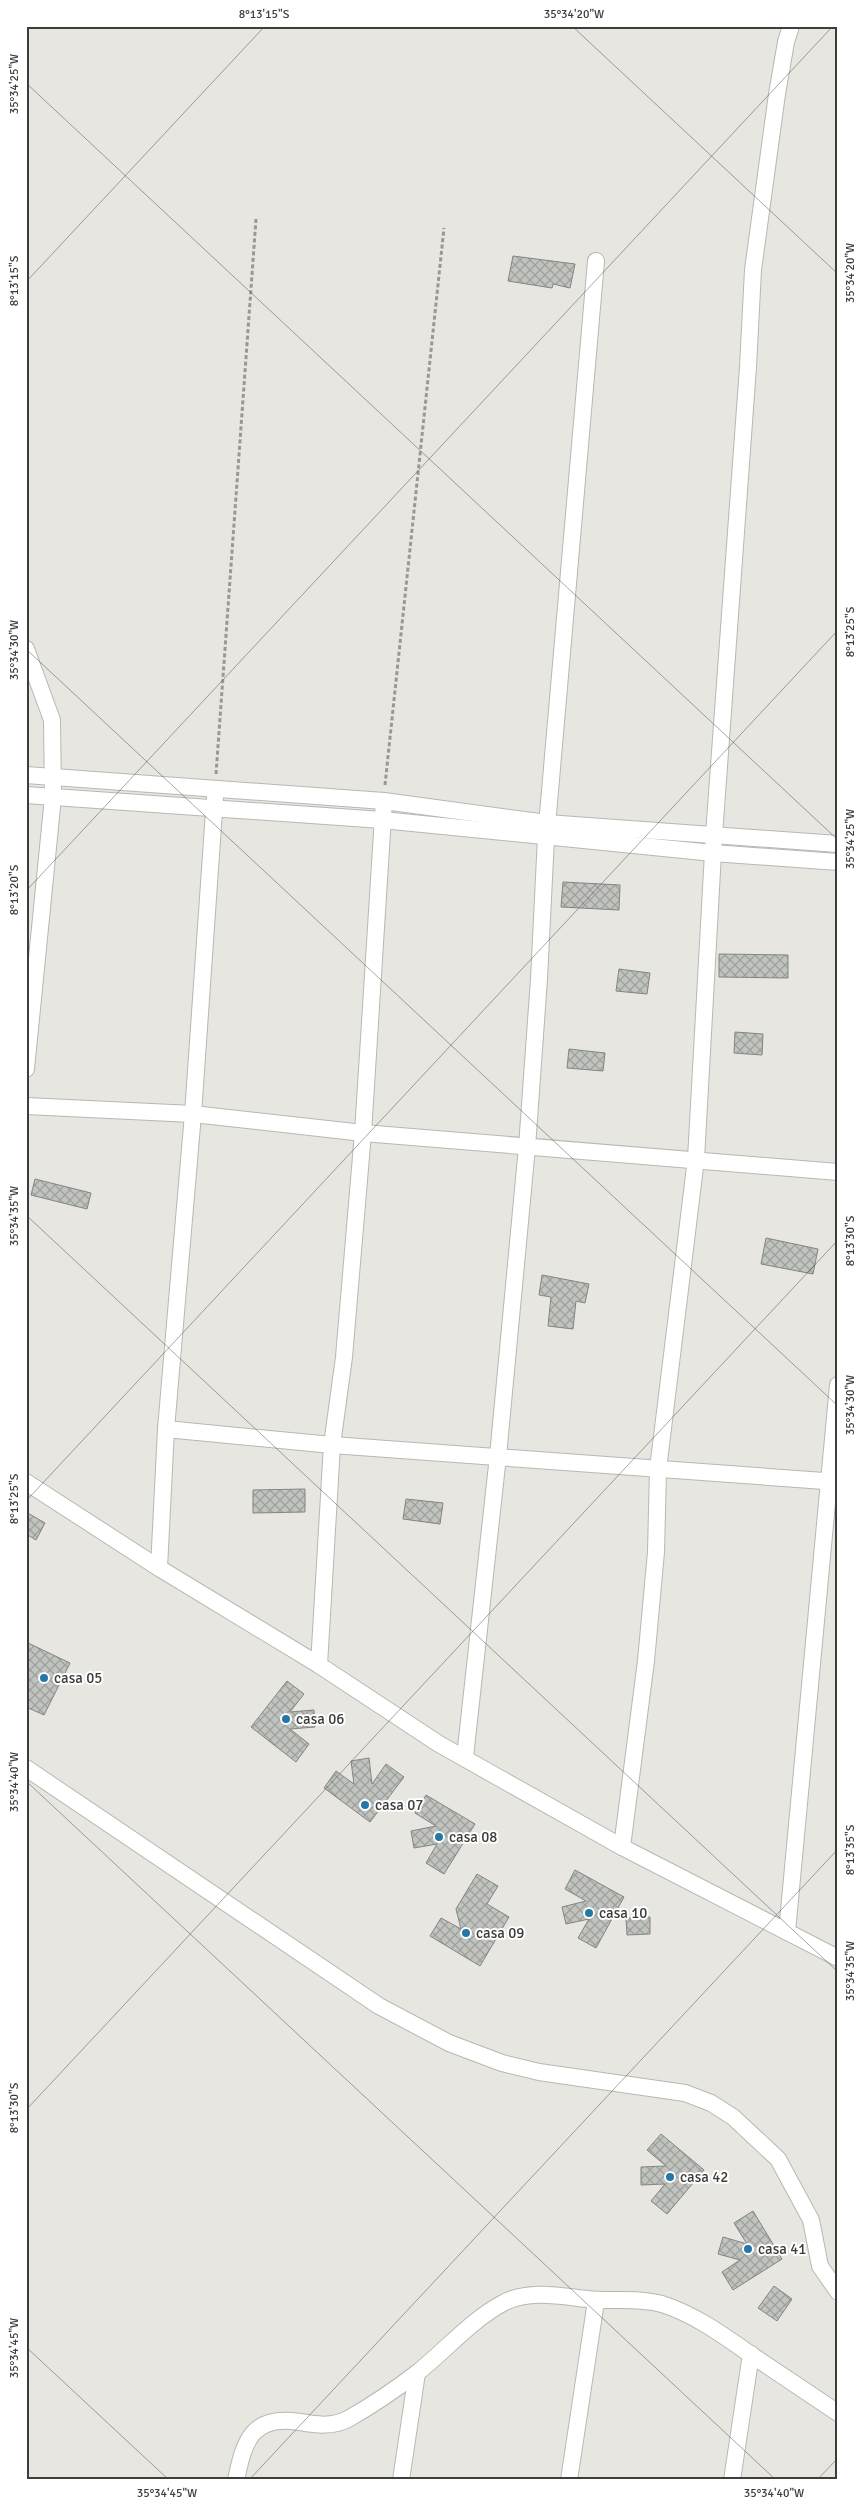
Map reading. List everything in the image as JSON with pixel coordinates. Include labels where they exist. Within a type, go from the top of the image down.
[{"type":"street","points":[[622,1846],[647,1651],[656,1552],[658,1469],[696,1160],[714,835],[748,376],[753,270],[773,120],[786,42],[792,26]]},
{"type":"street","points":[[465,1757],[498,1456],[527,1147],[547,830],[596,260]]},
{"type":"street","points":[[26,648],[52,720],[53,797],[26,1069]]},
{"type":"street","points":[[26,775],[384,801],[547,830],[713,853],[838,862]]},
{"type":"street","points":[[159,1568],[166,1429],[193,1114],[215,789]]},
{"type":"street","points":[[26,795],[547,830],[714,835],[838,844]]},
{"type":"street","points":[[319,1665],[332,1445],[344,1357],[363,1134],[384,801]]},
{"type":"street","points":[[26,1106],[193,1114],[363,1134],[838,1172]]},
{"type":"street","points":[[787,1932],[833,1482],[838,1385]]},
{"type":"street","points":[[166,1429],[332,1445],[833,1482]]},
{"type":"street","points":[[26,1482],[159,1568],[319,1665],[439,1744],[622,1846],[838,1958]]},
{"type":"street","points":[[26,1768],[379,2006],[450,2043],[502,2064],[539,2072],[685,2093],[711,2103],[733,2117],[778,2159],[811,2220],[820,2266],[838,2292]]},
{"type":"street","points":[[236,2480],[242,2452],[253,2431],[270,2422],[295,2421],[316,2425],[341,2422],[417,2373],[466,2330],[506,2302],[528,2296],[548,2295],[596,2300],[642,2300],[661,2304],[710,2325],[838,2413]]},
{"type":"street","points":[[569,2480],[596,2300]]},
{"type":"street","points":[[732,2480],[751,2354]]},
{"type":"street","points":[[401,2480],[417,2373]]},
{"type":"path","points":[[215,789],[256,219]]},
{"type":"path","points":[[384,801],[444,228]]},
{"type":"building","points":[[513,256],[575,264],[570,288],[553,284],[552,288],[508,281]]},
{"type":"building","points":[[563,882],[620,885],[619,910],[561,907]]},
{"type":"building","points":[[719,954],[788,955],[788,978],[719,977]]},
{"type":"building","points":[[619,969],[650,973],[647,994],[616,991]]},
{"type":"building","points":[[735,1032],[763,1034],[762,1055],[734,1053]]},
{"type":"building","points":[[569,1049],[605,1053],[603,1071],[567,1068]]},
{"type":"building","points":[[35,1179],[91,1193],[87,1209],[31,1195]]},
{"type":"building","points":[[766,1238],[818,1249],[813,1274],[761,1264]]},
{"type":"building","points":[[542,1275],[589,1284],[585,1303],[576,1301],[573,1329],[548,1326],[551,1297],[539,1295]]},
{"type":"building","points":[[305,1489],[305,1512],[253,1513],[253,1490]]},
{"type":"building","points":[[406,1499],[443,1503],[440,1524],[403,1519]]},
{"type":"building","points":[[26,1512],[45,1523],[36,1540],[26,1534]]},
{"type":"building","name":"casa 05","points":[[26,1642],[70,1663],[44,1715],[26,1707]]},
{"type":"building","name":"casa 06","points":[[287,1681],[304,1694],[290,1712],[314,1710],[315,1727],[290,1729],[309,1744],[296,1762],[251,1727]]},
{"type":"building","name":"casa 07","points":[[369,1758],[372,1784],[386,1764],[404,1777],[370,1822],[324,1788],[336,1771],[354,1784],[351,1761]]},
{"type":"building","name":"casa 08","points":[[426,1795],[475,1824],[444,1874],[426,1863],[437,1844],[414,1848],[411,1831],[436,1826],[415,1813]]},
{"type":"building","name":"casa 10","points":[[575,1870],[624,1897],[596,1948],[578,1938],[589,1919],[566,1924],[562,1907],[586,1901],[565,1889]]},
{"type":"building","name":"casa 09","points":[[477,1874],[498,1886],[487,1904],[509,1917],[480,1966],[430,1936],[441,1918],[461,1929],[456,1909]]},
{"type":"building","points":[[650,1917],[650,1934],[627,1935],[626,1918]]},
{"type":"building","name":"casa 42","points":[[661,2134],[704,2170],[667,2214],[651,2201],[665,2184],[641,2185],[641,2167],[666,2166],[647,2150]]},
{"type":"building","name":"casa 41","points":[[753,2211],[782,2259],[733,2290],[722,2272],[740,2260],[718,2254],[723,2237],[747,2244],[734,2223]]},
{"type":"building","points":[[774,2286],[792,2299],[777,2321],[758,2308]]},
{"type":"place","name":"casa 05","points":[[44,1678]]},
{"type":"place","name":"casa 06","points":[[286,1719]]},
{"type":"place","name":"casa 07","points":[[365,1805]]},
{"type":"place","name":"casa 08","points":[[439,1837]]},
{"type":"place","name":"casa 10","points":[[589,1913]]},
{"type":"place","name":"casa 09","points":[[466,1933]]},
{"type":"place","name":"casa 42","points":[[670,2177]]},
{"type":"place","name":"casa 41","points":[[748,2249]]}]
